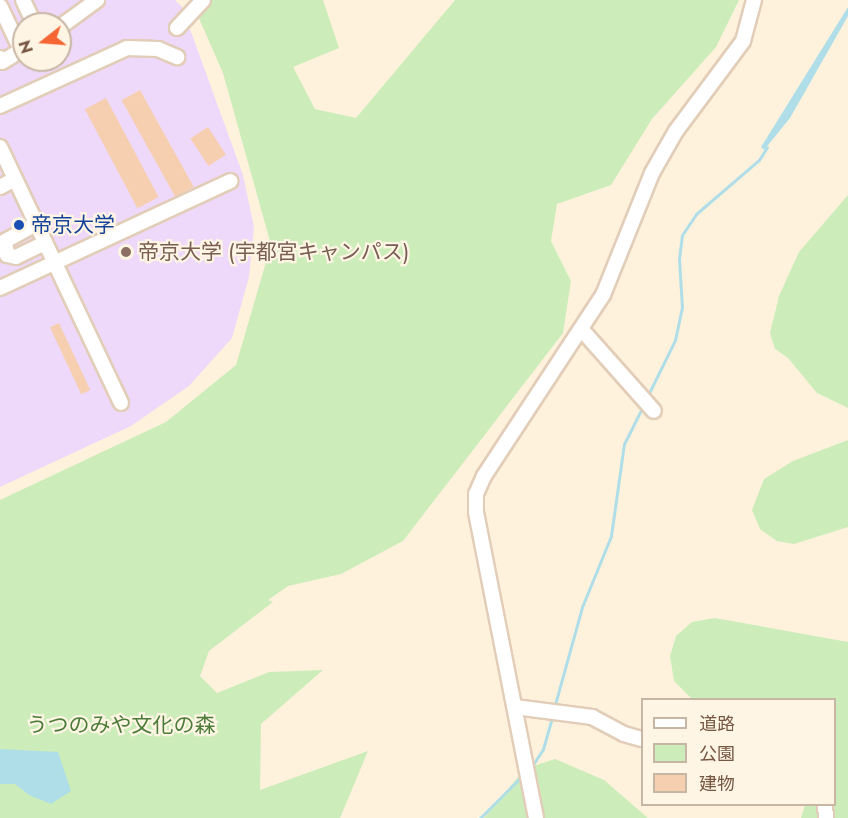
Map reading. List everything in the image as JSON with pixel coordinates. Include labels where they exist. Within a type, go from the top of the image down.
[{"type":"street","points":[[72,18],[97,0]]},
{"type":"street","points":[[177,28],[203,0]]},
{"type":"street","points":[[536,818],[476,512],[476,494],[483,476],[582,330],[614,272],[652,173],[676,131],[743,41],[754,0]]},
{"type":"street","points":[[0,6],[12,28]]},
{"type":"street","points":[[0,106],[127,48],[158,49],[177,57]]},
{"type":"street","points":[[0,58],[2,62],[12,56]]},
{"type":"street","points":[[0,147],[121,403]]},
{"type":"street","points":[[0,187],[15,179]]},
{"type":"street","points":[[0,288],[230,181]]},
{"type":"street","points":[[36,224],[5,241],[7,255],[16,257],[45,243]]},
{"type":"street","points":[[582,330],[654,411]]},
{"type":"street","points":[[515,707],[592,717],[624,734],[641,739]]},
{"type":"shaded area","name":"帝京大学 (宇都宮キャンパス)","points":[[0,0],[175,0],[182,7],[243,175],[254,227],[249,277],[232,338],[189,386],[131,426],[0,487]]},
{"type":"green space","name":"うつのみや文化の森","points":[[191,0],[323,0],[339,48],[293,67],[315,109],[356,118],[455,0],[739,0],[716,47],[652,119],[611,185],[557,204],[551,241],[571,281],[563,333],[403,541],[341,574],[288,586],[268,600],[273,602],[209,651],[200,676],[217,693],[269,672],[323,670],[261,724],[260,790],[368,751],[340,818],[0,818],[0,500],[166,422],[236,365],[271,245],[223,73]]},
{"type":"green space","points":[[848,195],[848,408],[817,393],[788,358],[775,349],[770,333],[779,296],[799,252]]},
{"type":"green space","points":[[848,440],[848,527],[794,544],[777,541],[760,529],[752,510],[764,479],[793,461]]},
{"type":"green space","points":[[715,618],[848,642],[848,818],[801,818],[805,806],[836,806],[836,698],[691,698],[674,681],[670,656],[676,636],[692,622]]},
{"type":"green space","points":[[555,759],[604,780],[648,818],[484,818],[518,777],[530,767]]},
{"type":"water","points":[[848,7],[848,16],[790,118],[764,150],[761,147]]},
{"type":"water","points":[[0,749],[58,752],[71,791],[51,804],[29,795],[15,784],[0,784]]},
{"type":"building","points":[[140,90],[194,187],[175,197],[122,100]]},
{"type":"building","points":[[106,98],[159,197],[137,208],[85,109]]},
{"type":"building","points":[[208,127],[226,155],[208,166],[190,138]]},
{"type":"building","points":[[59,323],[90,390],[81,394],[50,327]]},
{"type":"waterway","points":[[647,397],[675,340],[682,308],[679,259],[682,235],[696,214],[759,160],[767,147]]},
{"type":"waterway","points":[[554,708],[582,607],[611,536],[624,444],[643,406]]},
{"type":"waterway","points":[[532,766],[543,749],[552,717]]},
{"type":"waterway","points":[[480,818],[523,775]]},
{"type":"place","name":"帝京大学","points":[[19,225]]},
{"type":"place","name":"帝京大学 (宇都宮キャンパス)","points":[[126,252]]}]
